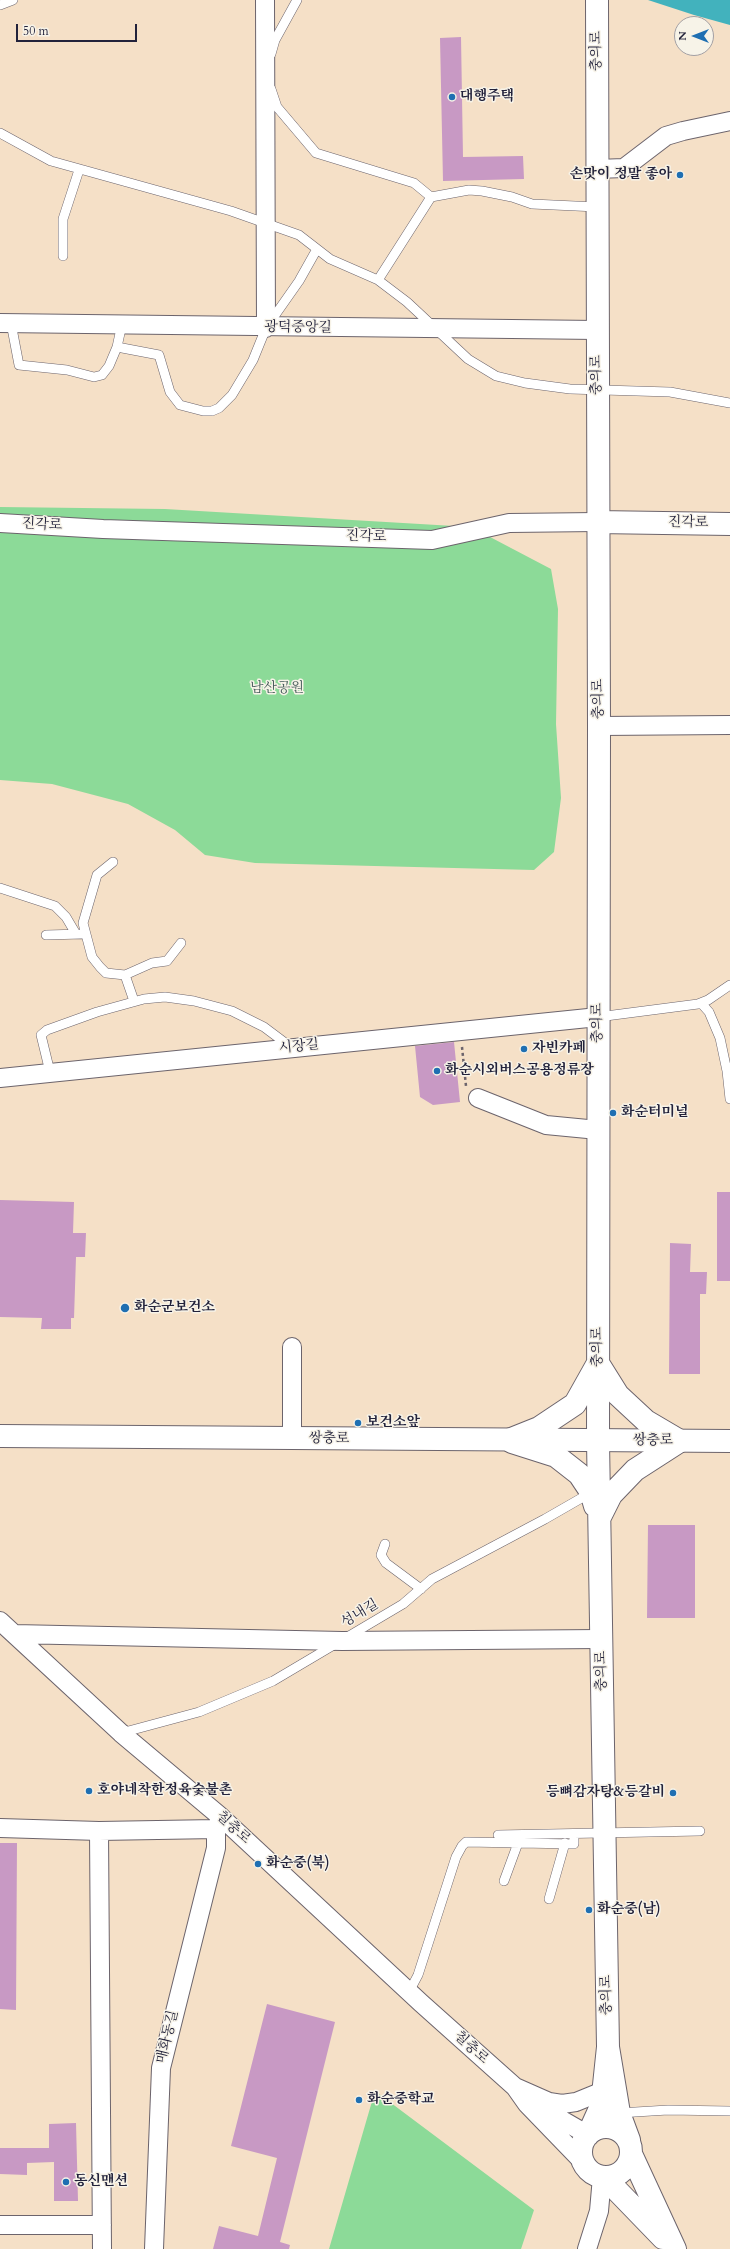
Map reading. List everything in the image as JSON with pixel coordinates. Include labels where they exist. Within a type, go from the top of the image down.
[{"type":"street","points":[[265,0],[268,224],[266,328]]},
{"type":"street","name":"충의로","points":[[597,0],[597,522],[599,726],[598,1441],[595,1490],[599,1518],[608,2047]]},
{"type":"street","points":[[597,169],[624,168],[666,136],[683,130],[730,121]]},
{"type":"street","name":"광덕중앙길","points":[[5,323],[122,324],[266,328],[597,330]]},
{"type":"street","name":"진각로","points":[[0,523],[103,529],[432,540],[509,523],[597,522],[730,524]]},
{"type":"street","points":[[599,726],[730,725]]},
{"type":"street","name":"시장길","points":[[0,1078],[598,1017]]},
{"type":"street","points":[[478,1098],[546,1125],[598,1130]]},
{"type":"street","points":[[292,1347],[292,1438]]},
{"type":"street","points":[[507,1441],[539,1428],[575,1404],[598,1363],[618,1395],[646,1421],[680,1441],[635,1470],[611,1495],[599,1518]]},
{"type":"street","name":"쌍충로","points":[[0,1436],[507,1441],[730,1441]]},
{"type":"street","points":[[507,1441],[556,1456],[579,1474],[595,1490]]},
{"type":"street","name":"칠충로","points":[[0,1621],[219,1823],[516,2088]]},
{"type":"street","points":[[14,1634],[342,1641],[601,1639]]},
{"type":"street","points":[[0,1828],[99,1831],[219,1823]]},
{"type":"street","name":"매화동길","points":[[154,2249],[161,2068],[216,1848],[219,1823]]},
{"type":"street","points":[[99,1831],[102,2249]]},
{"type":"street","points":[[584,2163],[581,2150],[602,2104],[608,2047]]},
{"type":"street","points":[[516,2088],[527,2104],[592,2173],[603,2177],[616,2176],[624,2171],[630,2148],[619,2113],[608,2047]]},
{"type":"street","points":[[516,2088],[549,2102],[562,2104],[576,2102],[603,2091]]},
{"type":"street","points":[[516,2088],[555,2116],[588,2135]]},
{"type":"street","points":[[588,2135],[602,2127],[610,2126],[624,2134],[675,2249]]},
{"type":"street","points":[[587,2249],[599,2211],[603,2177]]},
{"type":"street","points":[[603,2177],[675,2249]]},
{"type":"street","points":[[0,2225],[102,2225]]},
{"type":"lane","points":[[0,5],[12,0]]},
{"type":"lane","points":[[297,0],[276,40],[265,72],[277,107],[316,152],[414,183],[431,197]]},
{"type":"lane","points":[[0,134],[51,161],[79,170],[226,209],[299,235],[330,259],[378,280],[407,302],[468,358],[496,376],[525,383],[597,390],[670,392],[730,403]]},
{"type":"lane","points":[[63,256],[63,219],[79,170]]},
{"type":"lane","points":[[378,280],[431,197],[469,190],[512,197],[532,204],[597,207]]},
{"type":"lane","points":[[117,347],[159,355],[174,400],[180,405],[190,409],[212,411],[222,405],[232,395],[253,360],[266,328],[299,282],[317,249]]},
{"type":"lane","points":[[5,323],[19,365],[67,370],[98,377],[109,366],[117,347],[122,324]]},
{"type":"lane","points":[[81,934],[97,875],[113,862]]},
{"type":"lane","points":[[0,888],[55,906],[81,934],[92,957],[106,973],[125,976],[152,963],[167,961],[181,943]]},
{"type":"lane","points":[[46,935],[81,934]]},
{"type":"lane","points":[[125,976],[134,1001]]},
{"type":"lane","points":[[598,1017],[701,1003],[730,985]]},
{"type":"lane","points":[[50,1072],[41,1035],[47,1030],[134,1001],[165,997],[194,1001],[232,1011],[264,1027],[292,1048]]},
{"type":"lane","points":[[701,1003],[709,1012],[720,1038],[727,1072],[730,1098]]},
{"type":"lane","name":"성내길","points":[[121,1733],[200,1712],[273,1681],[403,1604],[432,1580],[595,1490]]},
{"type":"lane","points":[[385,1544],[381,1555],[386,1563],[421,1589]]},
{"type":"lane","points":[[498,1835],[700,1832]]},
{"type":"lane","points":[[409,1992],[418,1975],[456,1857],[466,1842],[574,1844],[574,1834]]},
{"type":"lane","points":[[504,1881],[518,1843]]},
{"type":"lane","points":[[549,1899],[565,1843]]},
{"type":"lane","points":[[619,2113],[668,2110],[730,2111]]},
{"type":"path","points":[[460,1031],[468,1099],[478,1098]]},
{"type":"green space","name":"남산공원","points":[[0,507],[165,509],[471,527],[551,569],[558,609],[556,724],[561,798],[554,852],[534,870],[255,863],[205,855],[175,830],[128,804],[52,784],[0,780]]},
{"type":"green space","points":[[375,2091],[534,2210],[521,2249],[329,2249]]},
{"type":"water","points":[[648,0],[730,0],[730,25],[714,21],[714,16],[694,15]]},
{"type":"building","name":"대행주택","points":[[461,37],[463,157],[523,156],[524,179],[443,181],[440,38]]},
{"type":"building","name":"화순시외버스공용정류장","points":[[454,1042],[460,1102],[433,1105],[420,1097],[415,1046]]},
{"type":"building","points":[[717,1192],[730,1192],[730,1281],[717,1281]]},
{"type":"building","points":[[0,1200],[74,1202],[73,1233],[86,1233],[85,1257],[76,1257],[74,1318],[71,1318],[71,1329],[41,1329],[42,1318],[0,1317]]},
{"type":"building","points":[[670,1243],[691,1244],[690,1272],[707,1272],[706,1294],[700,1294],[700,1374],[669,1374]]},
{"type":"building","points":[[648,1525],[695,1525],[695,1618],[647,1618]]},
{"type":"building","points":[[0,1843],[17,1843],[16,2010],[0,2009]]},
{"type":"building","points":[[267,2004],[335,2022],[280,2242],[290,2245],[289,2249],[213,2249],[219,2226],[258,2236],[277,2158],[231,2146]]},
{"type":"building","name":"동신맨션","points":[[76,2123],[78,2201],[54,2201],[54,2162],[27,2163],[27,2175],[0,2174],[0,2148],[49,2148],[49,2124]]},
{"type":"place","name":"대행주택","points":[[452,97]]},
{"type":"place","name":"손맛이 정말 좋아","points":[[680,175]]},
{"type":"place","name":"자빈카페","points":[[524,1049]]},
{"type":"place","name":"화순시외버스공용정류장","points":[[437,1071]]},
{"type":"place","name":"화순터미널","points":[[613,1113]]},
{"type":"place","name":"화순군보건소","points":[[125,1308]]},
{"type":"place","name":"보건소앞","points":[[358,1423]]},
{"type":"place","name":"호야네착한정육숯불촌","points":[[89,1791]]},
{"type":"place","name":"등뼈감자탕&등갈비","points":[[673,1793]]},
{"type":"place","name":"화순중(북)","points":[[258,1864]]},
{"type":"place","name":"화순중(남)","points":[[589,1910]]},
{"type":"place","name":"화순중학교","points":[[359,2100]]},
{"type":"place","name":"동신맨션","points":[[66,2182]]}]
